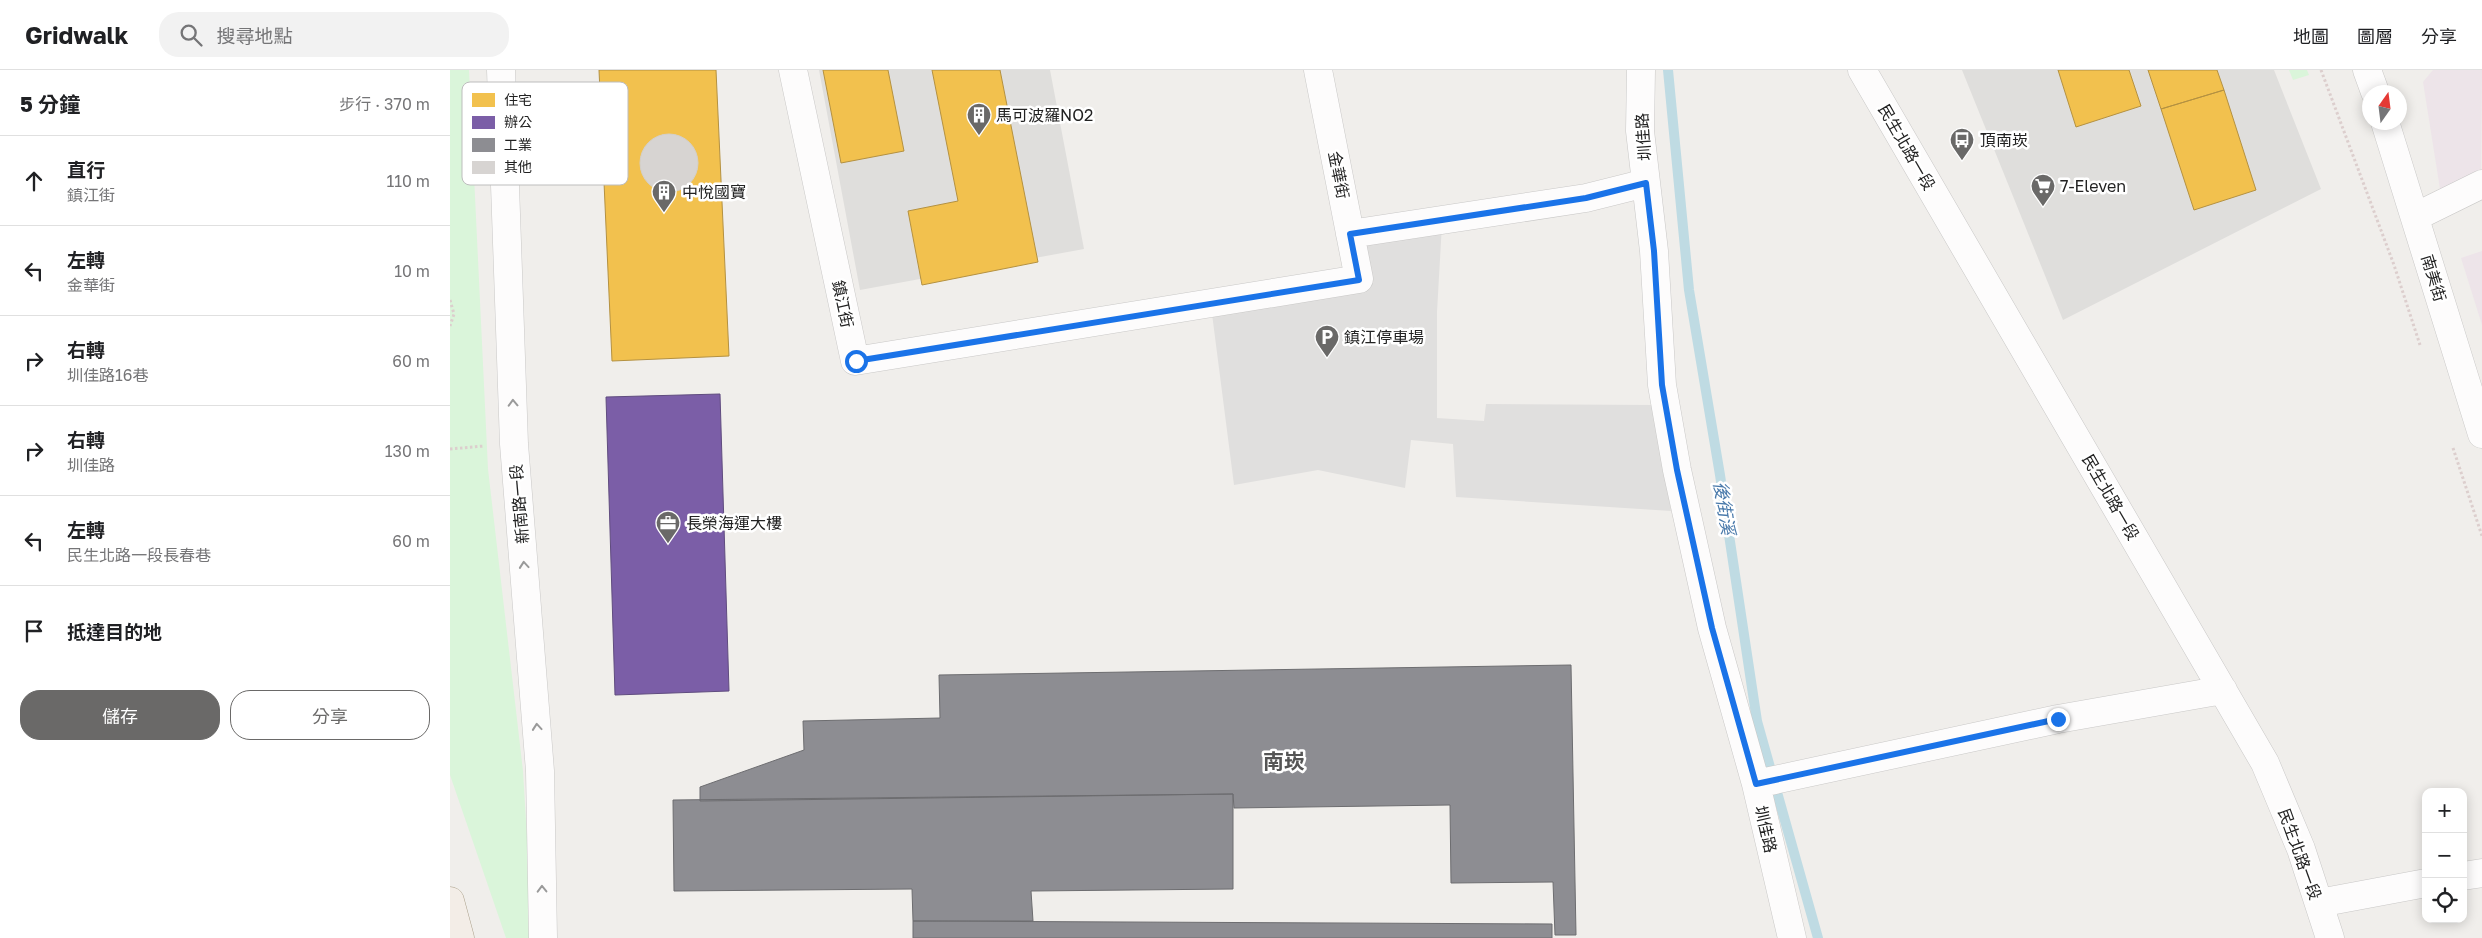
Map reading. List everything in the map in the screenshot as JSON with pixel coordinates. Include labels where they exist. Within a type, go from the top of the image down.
[{"type":"main road","points":[[450,901],[460,938]]},
{"type":"street","name":"鎮江街","points":[[793,70],[856,361],[1359,280]]},
{"type":"street","name":"金華街","points":[[1318,70],[1359,280]]},
{"type":"street","name":"圳佳路","points":[[1641,70],[1640,130],[1654,251],[1662,385],[1677,470],[1712,628],[1772,780],[1792,938]]},
{"type":"street","name":"民生北路一段","points":[[1862,70],[2265,763],[2301,849],[2330,938]]},
{"type":"street","points":[[2367,70],[2372,85]]},
{"type":"street","name":"南美街","points":[[2388,130],[2482,434]]},
{"type":"street","points":[[1350,234],[1586,198],[1646,183]]},
{"type":"street","points":[[2415,217],[2482,184]]},
{"type":"street","name":"新南路一段","points":[[506,185],[514,444],[540,771],[543,938]]},
{"type":"street","points":[[1772,780],[2058,719],[2223,690]]},
{"type":"street","points":[[2467,875],[2482,873]]},
{"type":"street","points":[[2319,903],[2422,884]]},
{"type":"path","points":[[2321,70],[2394,265],[2421,349]]},
{"type":"path","points":[[450,300],[454,314],[450,326]]},
{"type":"path","points":[[2452,442],[2482,536]]},
{"type":"shaded area","points":[[819,70],[1050,70],[1084,249],[860,290]]},
{"type":"shaded area","points":[[1962,70],[2274,70],[2321,189],[2063,320]]},
{"type":"shaded area","points":[[2433,70],[2482,70],[2481,183],[2440,189],[2423,82]]},
{"type":"shaded area","name":"鎮江停車場","points":[[1442,224],[1437,312],[1437,418],[1484,421],[1486,404],[1653,405],[1671,511],[1456,497],[1453,444],[1411,440],[1405,488],[1318,470],[1234,485],[1211,306],[1361,282],[1354,237]]},
{"type":"shaded area","points":[[2482,251],[2482,325],[2461,258]]},
{"type":"green space","points":[[450,70],[469,70],[470,82],[462,82],[462,185],[474,185],[488,469],[523,771],[533,938],[506,938],[450,775]]},
{"type":"green space","points":[[2289,70],[2307,70],[2309,75],[2293,80]]},
{"type":"building: 住宅","name":"中悅國寶","points":[[599,70],[716,70],[729,356],[612,361],[604,185],[628,185],[628,82],[600,82]]},
{"type":"building: 住宅","points":[[823,70],[888,70],[904,151],[841,163]]},
{"type":"building: 住宅","name":"馬可波羅NO2","points":[[932,70],[1000,70],[1038,262],[922,285],[908,211],[958,201]]},
{"type":"building: 住宅","points":[[2058,70],[2129,70],[2141,106],[2076,127]]},
{"type":"building: 住宅","points":[[2148,70],[2217,70],[2224,90],[2161,109]]},
{"type":"building: 住宅","points":[[2224,90],[2256,190],[2194,210],[2161,109]]},
{"type":"building: 辦公","name":"長榮海運大樓","points":[[720,394],[729,691],[615,695],[606,397]]},
{"type":"building: 工業","points":[[1571,665],[1576,935],[1555,935],[1553,882],[1451,883],[1450,805],[1234,808],[1233,794],[700,801],[700,787],[804,750],[803,721],[940,718],[939,675]]},
{"type":"building: 工業","points":[[1233,794],[1233,889],[1031,891],[1033,921],[913,921],[912,889],[674,891],[673,800]]},
{"type":"building: 工業","points":[[913,921],[1552,924],[1552,938],[913,938]]},
{"type":"building: 其他","points":[[669,134],[680,136],[693,147],[698,163],[696,174],[685,187],[669,192],[658,190],[645,179],[640,163],[642,152],[653,139]]},
{"type":"waterway","name":"後街溪","points":[[1668,70],[1689,290],[1720,475],[1757,721],[1818,938]]},
{"type":"place","name":"馬可波羅NO2","points":[[979,136]]},
{"type":"place","name":"頂南崁","points":[[1962,161]]},
{"type":"place","name":"7-Eleven","points":[[2043,207]]},
{"type":"place","name":"中悅國寶","points":[[664,213]]},
{"type":"place","name":"鎮江停車場","points":[[1327,358]]},
{"type":"place","name":"長榮海運大樓","points":[[668,544]]},
{"type":"district","name":"南崁","points":[[1284,762]]},
{"type":"route","points":[[856,361],[1359,280],[1350,234],[1586,198],[1646,183],[1654,251],[1662,385],[1677,470],[1712,628],[1756,784],[2058,719]]}]
